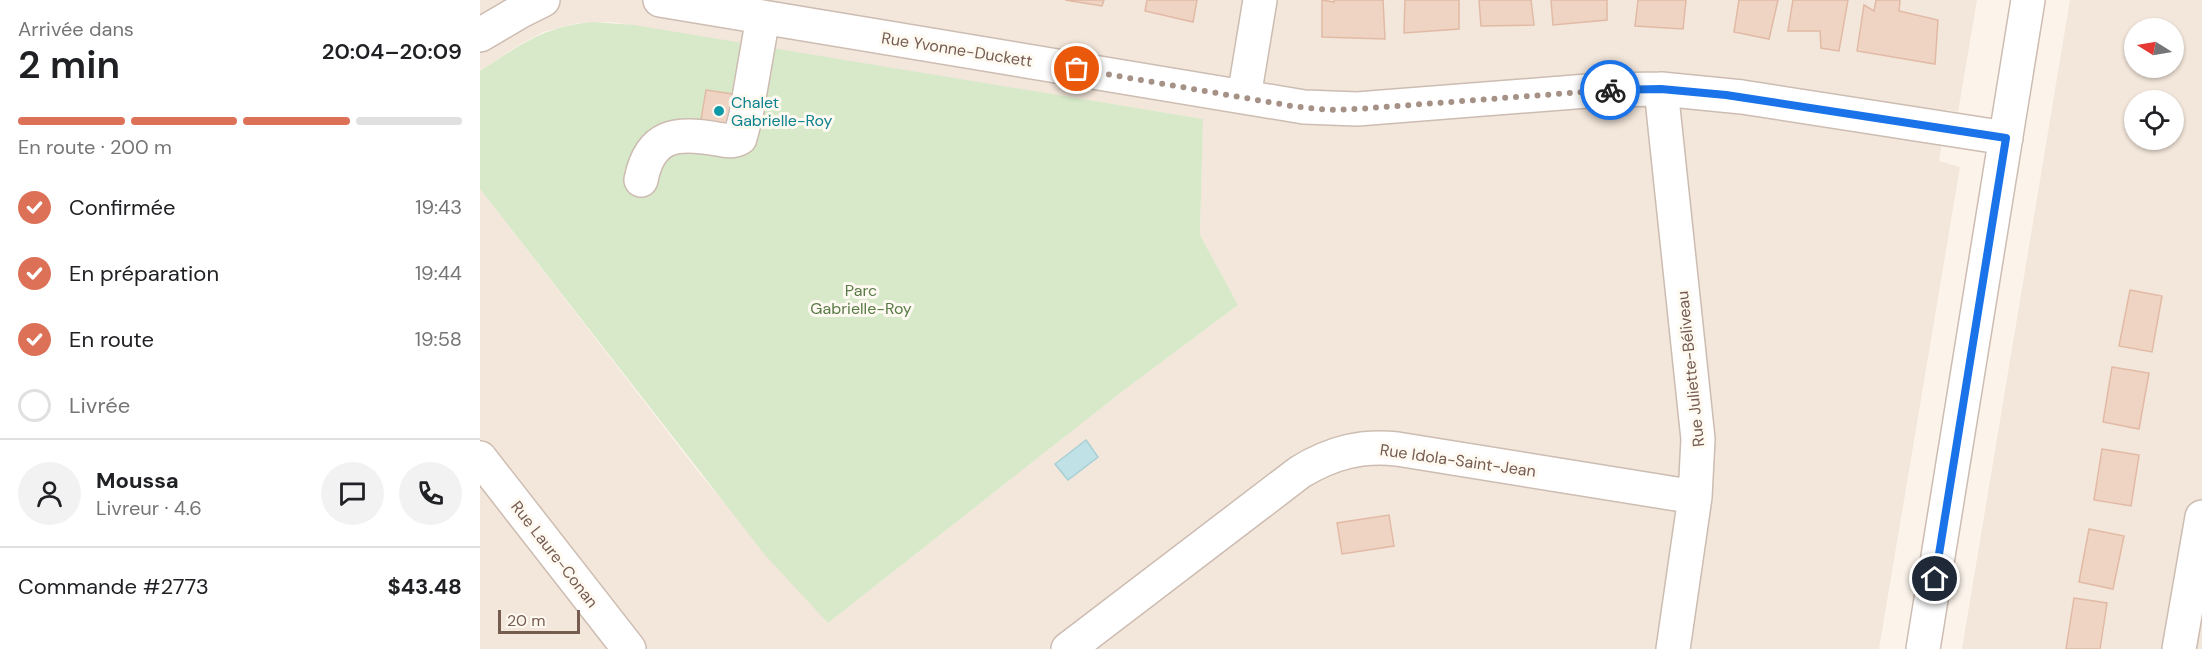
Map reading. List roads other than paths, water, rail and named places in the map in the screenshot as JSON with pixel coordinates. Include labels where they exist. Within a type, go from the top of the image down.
[{"type":"street","points":[[480,35],[543,0]]},
{"type":"street","name":"Rue Yvonne-Duckett","points":[[660,0],[1292,106],[1335,110],[1600,90],[1661,89],[1742,97],[2006,138]]},
{"type":"street","points":[[1244,97],[1260,0]]},
{"type":"street","points":[[1923,649],[2028,0]]},
{"type":"street","points":[[641,180],[649,154],[667,139],[692,136],[731,141],[740,138],[763,17]]},
{"type":"street","name":"Rue Juliette-Béliveau","points":[[1661,89],[1698,428],[1695,497],[1673,649]]},
{"type":"street","name":"Rue Idola-Saint-Jean","points":[[1068,649],[1300,472],[1317,462],[1344,452],[1371,447],[1397,449],[1695,497]]},
{"type":"street","name":"Rue Laure-Conan","points":[[480,458],[629,649]]},
{"type":"street","points":[[2179,649],[2201,529]]},
{"type":"water","points":[[1086,440],[1098,457],[1068,480],[1055,464]]},
{"type":"place","name":"Chalet Gabrielle-Roy","points":[[719,111]]},
{"type":"park label","name":"Parc Gabrielle-Roy","points":[[861,299]]}]
